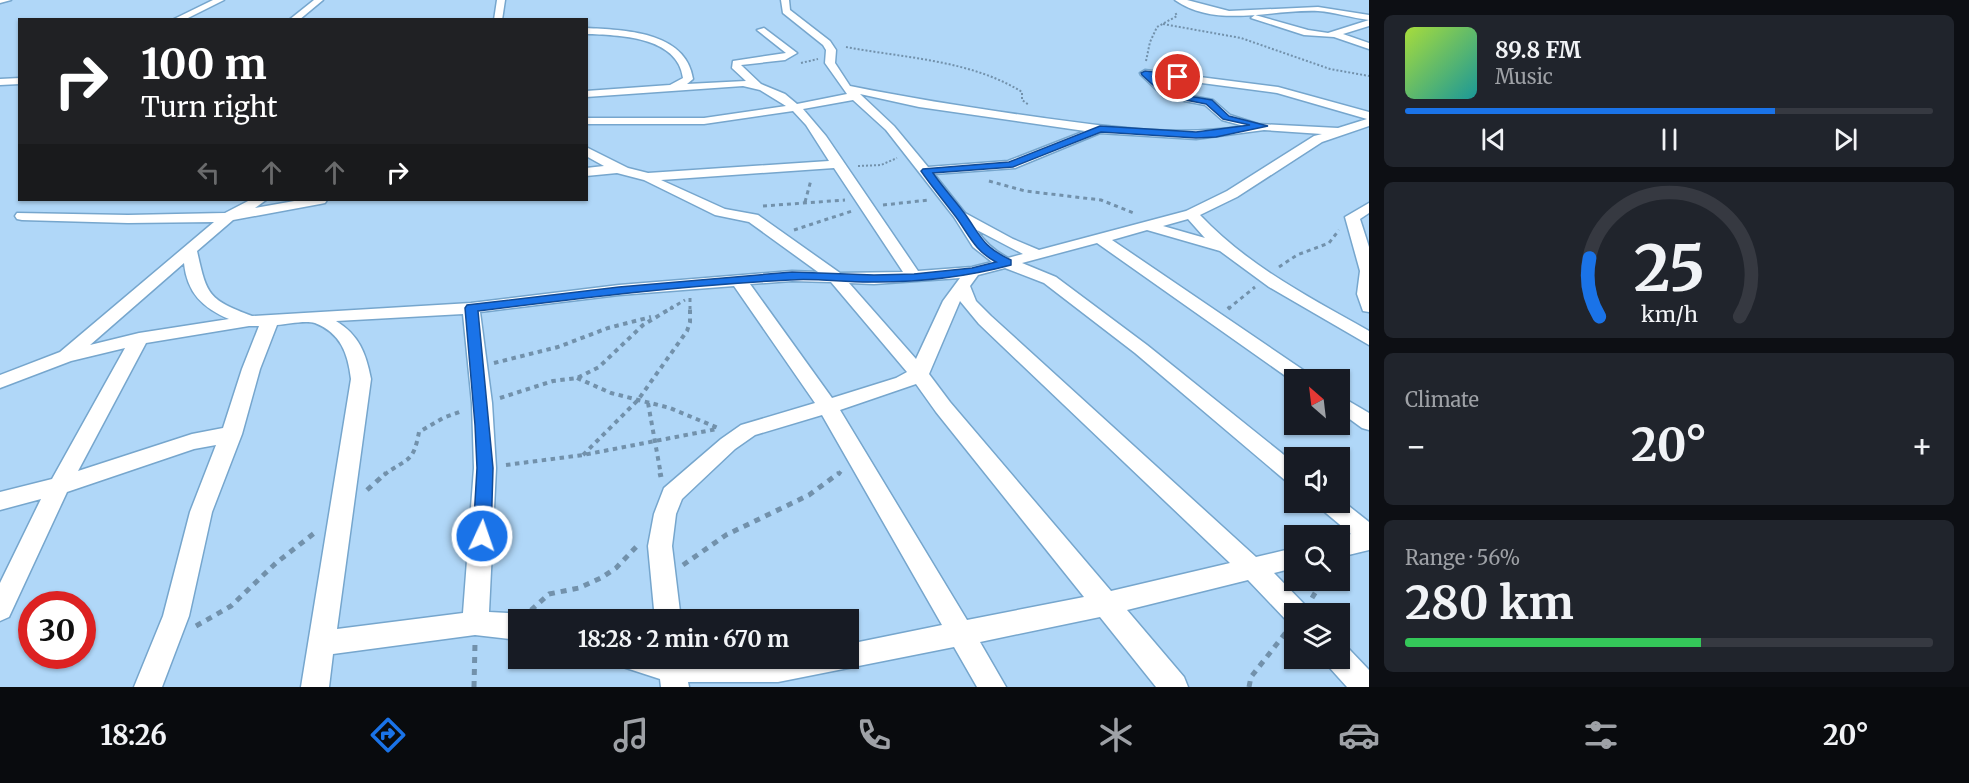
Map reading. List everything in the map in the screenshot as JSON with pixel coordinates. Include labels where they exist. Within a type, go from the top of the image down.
[{"type":"street","points":[[0,1],[7,0]]},
{"type":"street","points":[[180,18],[220,0]]},
{"type":"street","points":[[296,18],[319,0]]},
{"type":"street","points":[[498,18],[501,0]]},
{"type":"street","points":[[785,0],[786,11],[827,43],[833,69],[846,88],[890,128],[960,215],[978,244],[991,255],[1050,280],[1141,349],[1284,467]]},
{"type":"street","points":[[1179,0],[1211,11],[1243,15],[1319,35],[1336,34],[1369,24]]},
{"type":"street","points":[[1243,15],[1318,9],[1369,18]]},
{"type":"street","points":[[1356,28],[1369,32]]},
{"type":"street","points":[[761,30],[792,53],[785,57],[736,63],[736,66],[756,84],[796,107],[811,123],[914,277]]},
{"type":"street","points":[[588,32],[639,35],[676,55],[685,63],[688,79],[670,88]]},
{"type":"street","points":[[1336,34],[1369,46]]},
{"type":"street","points":[[1145,73],[1278,90],[1369,116]]},
{"type":"street","points":[[1145,73],[1168,95],[1209,102],[1226,118],[1264,126],[1340,131]]},
{"type":"street","points":[[0,82],[18,81]]},
{"type":"street","points":[[588,94],[756,84]]},
{"type":"street","points":[[846,88],[919,104],[1100,129],[1196,135],[1264,126]]},
{"type":"street","points":[[588,121],[704,121],[856,96]]},
{"type":"street","points":[[0,382],[66,356],[139,339],[260,320],[471,308],[509,302],[792,276],[967,278],[1007,263],[1191,214],[1232,194],[1318,140],[1369,122]]},
{"type":"street","points":[[926,171],[1010,165],[1100,129]]},
{"type":"street","points":[[588,152],[616,169],[648,177],[817,165],[839,166]]},
{"type":"street","points":[[588,172],[616,169]]},
{"type":"street","points":[[648,177],[720,212],[753,218],[835,277],[919,374],[942,407],[1174,687]]},
{"type":"street","points":[[66,356],[190,252],[228,217],[257,201]]},
{"type":"street","points":[[22,216],[128,219],[228,217],[315,201]]},
{"type":"street","points":[[1369,207],[1352,217],[1368,266],[1369,277],[1364,288],[1365,299],[1369,307]]},
{"type":"street","points":[[1191,214],[1223,248],[1369,338]]},
{"type":"street","points":[[960,215],[989,232],[1043,254]]},
{"type":"street","points":[[1153,225],[1223,248]]},
{"type":"street","points":[[1101,239],[1289,369]]},
{"type":"street","points":[[190,252],[192,277],[196,288],[205,300],[225,312],[260,320]]},
{"type":"street","points":[[1043,254],[1050,280]]},
{"type":"street","points":[[667,609],[660,546],[665,514],[672,494],[719,452],[748,430],[903,383],[919,374],[951,301],[967,278]]},
{"type":"street","points":[[967,278],[964,297],[984,320],[1287,603]]},
{"type":"street","points":[[740,280],[828,407],[992,687]]},
{"type":"street","points":[[471,308],[482,403],[485,468],[475,623]]},
{"type":"street","points":[[315,316],[349,337],[358,354],[361,379],[315,687]]},
{"type":"street","points":[[148,687],[176,616],[201,512],[241,408],[260,320]]},
{"type":"street","points":[[0,609],[59,486],[139,339]]},
{"type":"street","points":[[1350,410],[1369,423]]},
{"type":"street","points":[[0,501],[59,486],[192,442],[232,434]]},
{"type":"street","points":[[1341,513],[1369,538]]},
{"type":"street","points":[[1350,544],[1369,538]]},
{"type":"street","points":[[859,655],[961,636],[1105,604],[1284,560]]},
{"type":"street","points":[[321,643],[475,623],[508,626]]},
{"type":"street","points":[[673,671],[778,669]]},
{"type":"street","points":[[1349,669],[1366,687]]},
{"type":"path","points":[[1145,73],[1147,50],[1152,43],[1151,37],[1159,25],[1172,21],[1177,16],[1174,10]]},
{"type":"path","points":[[1163,24],[1241,38],[1330,69],[1369,76]]},
{"type":"path","points":[[827,43],[959,68],[1014,85],[1022,92],[1022,100],[1054,122]]},
{"type":"path","points":[[839,166],[881,165],[910,152]]},
{"type":"path","points":[[805,202],[817,165]]},
{"type":"path","points":[[981,180],[1025,191],[1101,200],[1153,225]]},
{"type":"path","points":[[760,206],[805,202],[919,203],[943,195]]},
{"type":"path","points":[[776,236],[864,204]]},
{"type":"path","points":[[1220,321],[1231,305],[1265,276],[1292,257],[1311,252],[1332,242],[1352,217]]},
{"type":"path","points":[[168,635],[198,626],[231,606],[276,563],[341,513],[386,473],[410,459],[415,452],[419,432],[443,418],[482,403],[553,381],[577,378],[599,367],[643,325],[655,316],[690,298],[710,282]]},
{"type":"path","points":[[583,455],[638,400],[687,331],[690,322],[690,298]]},
{"type":"path","points":[[478,367],[558,348],[608,328],[655,316]]},
{"type":"path","points":[[577,378],[610,393],[670,408],[719,428]]},
{"type":"path","points":[[648,403],[661,487]]},
{"type":"path","points":[[485,468],[583,455],[719,428],[748,430]]},
{"type":"path","points":[[663,581],[702,549],[829,483],[841,473],[852,448]]},
{"type":"path","points":[[533,609],[549,594],[579,588],[616,568],[641,542]]},
{"type":"path","points":[[474,687],[475,623]]},
{"type":"path","points":[[1250,687],[1251,677],[1284,635]]},
{"type":"route","points":[[482,536],[485,468],[482,403],[471,308],[619,290],[792,276],[874,279],[914,277],[972,272],[1007,263],[991,255],[978,244],[960,215],[926,171],[1010,165],[1100,129],[1196,135],[1264,126],[1226,118],[1219,113],[1214,104],[1204,100],[1168,95],[1145,73],[1178,77]]}]
